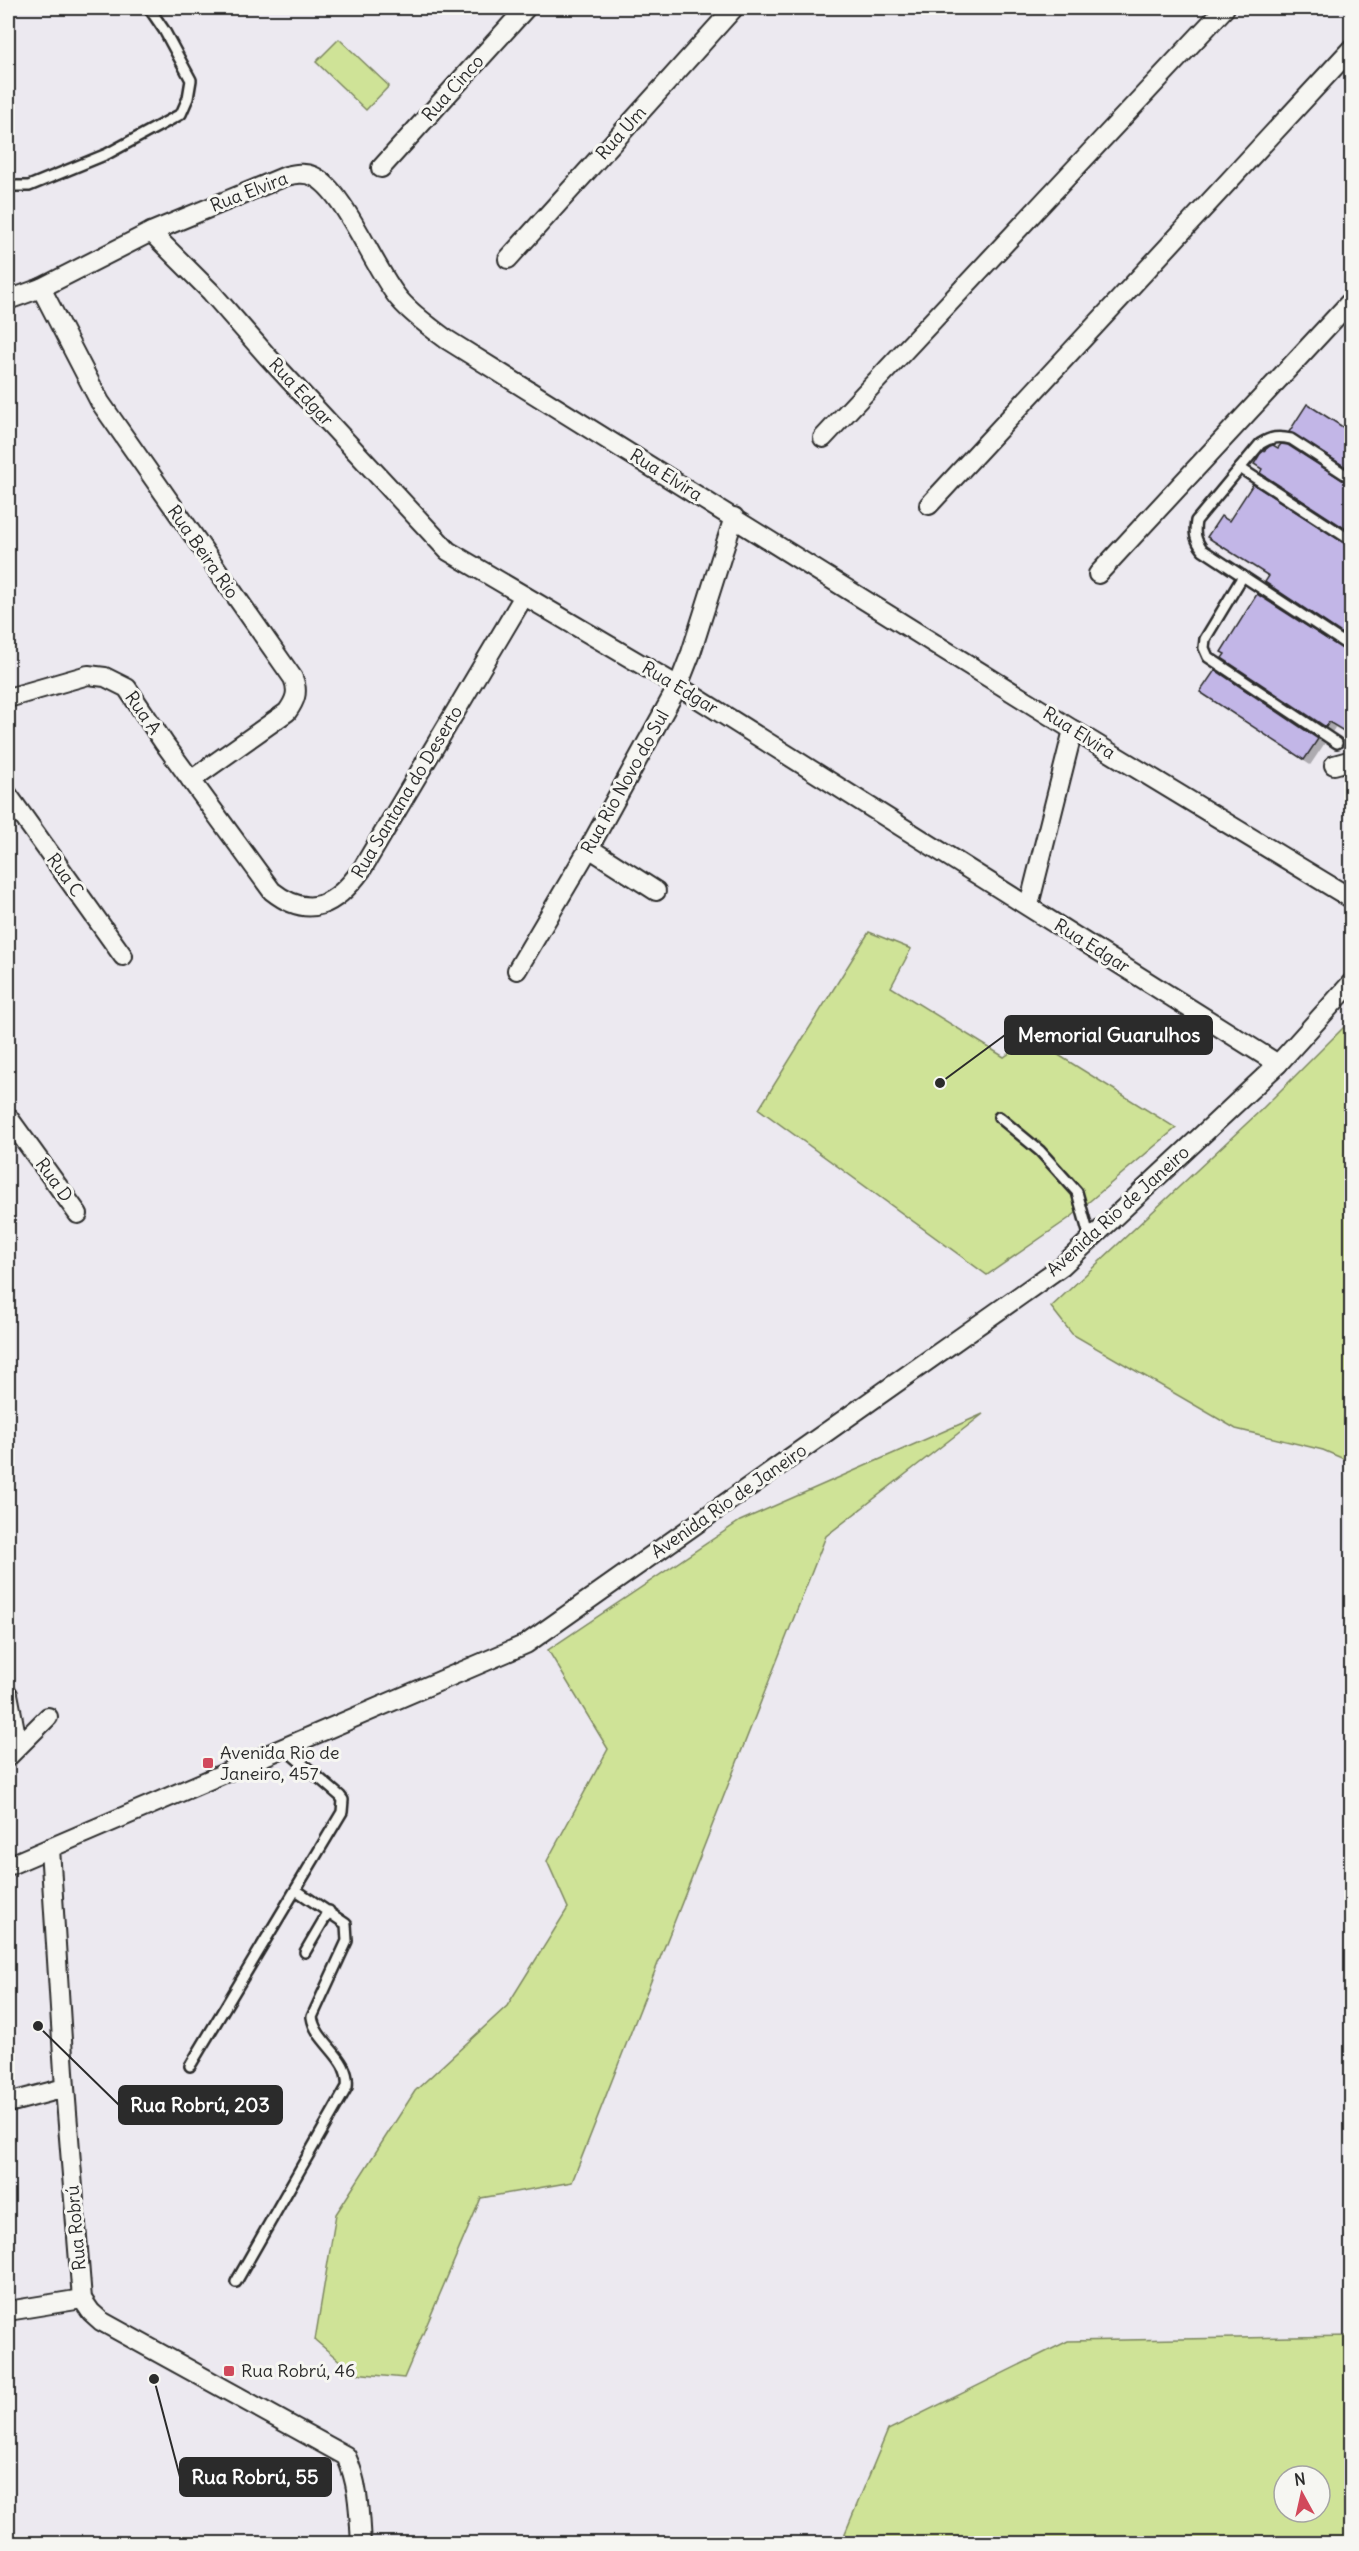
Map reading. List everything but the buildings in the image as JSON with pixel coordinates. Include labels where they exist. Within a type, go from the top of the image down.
[{"type":"street","name":"Rua Cinco","points":[[381,168],[526,8]]},
{"type":"street","points":[[824,438],[1225,8]]},
{"type":"street","name":"Rua Um","points":[[508,259],[731,9]]},
{"type":"street","points":[[929,505],[1352,48]]},
{"type":"street","name":"Rua Elvira","points":[[8,300],[41,288],[151,232],[286,176],[299,173],[313,176],[324,183],[341,203],[398,299],[446,339],[1073,730],[1352,899]]},
{"type":"street","name":"Rua Edgar","points":[[151,232],[211,292],[276,366],[448,551],[678,686],[1029,905],[1278,1064]]},
{"type":"street","name":"Rua Beira Rio","points":[[41,288],[100,402],[293,678],[297,687],[295,701],[287,712],[191,780]]},
{"type":"street","points":[[1098,574],[1352,300]]},
{"type":"street","name":"Rua Rio Novo do Sul","points":[[517,970],[589,848],[678,686],[692,653],[734,517]]},
{"type":"street","name":"Rua Santana do Deserto","points":[[191,780],[272,891],[285,902],[312,906],[334,901],[348,889],[362,870],[524,596]]},
{"type":"street","name":"Rua A","points":[[8,698],[88,675],[118,682],[127,688],[191,780]]},
{"type":"street","points":[[1029,905],[1073,730]]},
{"type":"street","name":"Rua C","points":[[8,795],[123,956]]},
{"type":"street","points":[[589,848],[656,891]]},
{"type":"street","name":"Avenida Rio de Janeiro","points":[[8,1866],[283,1746],[526,1644],[1062,1266],[1278,1064],[1352,982]]},
{"type":"street","name":"Rua D","points":[[8,1117],[78,1214]]},
{"type":"street","points":[[8,1694],[13,1751]]},
{"type":"street","points":[[13,1751],[48,1717]]},
{"type":"street","name":"Rua Robrú","points":[[50,1848],[65,2088],[82,2299]]},
{"type":"street","points":[[8,2103],[65,2088]]},
{"type":"street","points":[[8,2311],[82,2299],[101,2321],[346,2456],[354,2474],[358,2495],[362,2544]]},
{"type":"lane","points":[[8,186],[29,186],[85,164],[181,114],[189,98],[191,81],[164,30],[149,8]]},
{"type":"lane","points":[[1352,479],[1291,439],[1280,436],[1268,438],[1260,444],[1196,521],[1194,532],[1203,550],[1352,648]]},
{"type":"lane","points":[[1240,468],[1352,541]]},
{"type":"lane","points":[[1244,576],[1205,639],[1204,648],[1208,657],[1337,743]]},
{"type":"lane","points":[[999,1117],[1040,1151],[1077,1192],[1090,1239]]},
{"type":"lane","points":[[190,2066],[342,1812],[343,1800],[283,1746]]},
{"type":"lane","points":[[236,2282],[347,2087],[346,2068],[318,2031],[312,2017],[347,1941],[346,1924],[296,1890]]},
{"type":"lane","points":[[305,1952],[329,1911]]},
{"type":"green space","points":[[339,39],[389,86],[366,110],[316,62]]},
{"type":"green space","points":[[869,932],[911,949],[891,987],[1004,1057],[1031,1038],[1176,1128],[1071,1217],[987,1275],[759,1109]]},
{"type":"green space","points":[[1351,1020],[1351,1462],[1323,1450],[1236,1429],[1072,1334],[1051,1307],[1261,1110]]},
{"type":"green space","points":[[983,1414],[826,1536],[572,2182],[481,2198],[404,2378],[354,2373],[315,2340],[336,2214],[415,2091],[507,2006],[568,1908],[547,1861],[608,1749],[548,1650],[740,1521]]},
{"type":"green space","points":[[1351,2336],[1351,2543],[841,2543],[888,2430],[1068,2341]]},
{"type":"place","name":"Memorial Guarulhos","points":[[940,1083]]},
{"type":"place","name":"Avenida Rio de Janeiro, 457","points":[[208,1763]]},
{"type":"place","name":"Rua Robrú, 203","points":[[38,2026]]},
{"type":"place","name":"Rua Robrú, 46","points":[[229,2371]]},
{"type":"place","name":"Rua Robrú, 55","points":[[154,2379]]}]
